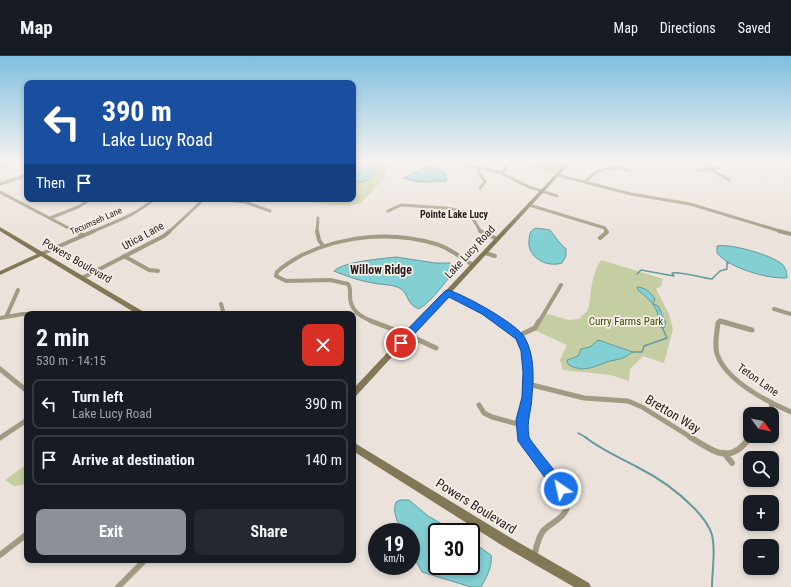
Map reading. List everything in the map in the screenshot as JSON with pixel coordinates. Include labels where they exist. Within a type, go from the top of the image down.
[{"type":"street","points":[[527,186],[557,196]]},
{"type":"street","name":"Lake Lucy Road","points":[[356,391],[547,186]]},
{"type":"street","points":[[599,186],[631,194],[693,205],[791,234]]},
{"type":"street","points":[[0,192],[83,235]]},
{"type":"street","points":[[50,218],[78,207],[86,202]]},
{"type":"street","name":"Tecumseh Lane","points":[[41,254],[145,207],[151,202]]},
{"type":"street","name":"Utica Lane","points":[[82,278],[164,236],[201,202]]},
{"type":"street","points":[[245,202],[270,211]]},
{"type":"street","points":[[410,204],[415,207]]},
{"type":"street","points":[[388,211],[401,205],[446,208],[462,211],[473,219],[481,232],[497,239]]},
{"type":"street","points":[[529,205],[604,228],[607,232],[600,238]]},
{"type":"street","points":[[318,218],[317,235],[319,243],[323,246]]},
{"type":"street","name":"Powers Boulevard","points":[[0,229],[137,311]]},
{"type":"street","points":[[355,311],[350,304],[350,287],[348,284],[330,280],[286,281],[276,276],[277,272],[286,264],[323,246],[370,237],[408,237],[448,248],[473,265]]},
{"type":"street","points":[[485,252],[495,256]]},
{"type":"street","points":[[0,273],[41,254]]},
{"type":"street","points":[[124,256],[150,270],[158,271]]},
{"type":"street","points":[[518,336],[535,328],[561,285]]},
{"type":"street","points":[[6,317],[18,290]]},
{"type":"street","points":[[448,293],[501,322],[518,336],[526,351],[528,384],[522,425],[523,441],[550,472],[568,503],[567,508],[561,517],[543,532],[534,558]]},
{"type":"street","points":[[221,304],[223,311]]},
{"type":"street","points":[[774,309],[791,314]]},
{"type":"street","points":[[356,313],[366,319],[408,335],[436,348]]},
{"type":"street","points":[[0,318],[24,315]]},
{"type":"street","name":"Teton Lane","points":[[752,330],[720,321],[718,323],[716,343],[717,355],[724,366],[740,382],[772,403],[791,412]]},
{"type":"street","points":[[0,369],[24,389]]},
{"type":"street","name":"Bretton Way","points":[[528,384],[584,398],[628,401],[706,447],[719,454],[724,453]]},
{"type":"street","points":[[771,407],[772,403]]},
{"type":"street","points":[[479,405],[484,413],[492,417],[522,425]]},
{"type":"street","points":[[0,438],[24,422]]},
{"type":"street","points":[[724,453],[733,453],[746,443]]},
{"type":"street","name":"Powers Boulevard","points":[[356,448],[534,558],[585,587]]},
{"type":"street","points":[[724,453],[732,464]]},
{"type":"street","points":[[0,555],[24,536]]},
{"type":"street","points":[[118,587],[142,563]]},
{"type":"green space","points":[[356,186],[377,186],[360,204],[335,205],[304,202],[356,202]]},
{"type":"green space","name":"Curry Farms Park","points":[[601,260],[663,279],[661,286],[656,289],[669,314],[673,329],[664,363],[643,356],[630,369],[629,381],[611,375],[563,370],[560,360],[567,345],[532,329],[544,313],[569,320],[579,319],[588,310],[593,279]]},
{"type":"green space","points":[[24,466],[24,484],[14,486],[5,480]]},
{"type":"water","points":[[536,228],[550,230],[566,249],[566,256],[562,263],[550,264],[539,260],[534,256],[529,246],[529,240],[531,232]]},
{"type":"water","points":[[717,246],[731,246],[769,257],[782,264],[786,271],[787,278],[769,277],[739,268],[717,253]]},
{"type":"water","points":[[396,257],[435,263],[450,263],[455,265],[457,270],[430,300],[419,309],[412,305],[404,291],[398,287],[363,281],[334,271],[354,263]]},
{"type":"water","points":[[637,287],[643,288],[652,295],[655,299],[653,304],[638,290]]},
{"type":"water","points":[[653,304],[658,306],[666,322],[664,328],[658,326],[658,315]]},
{"type":"water","points":[[598,340],[633,352],[623,358],[584,369],[573,367],[568,364],[567,360],[578,356],[581,349],[590,347]]},
{"type":"water","points":[[400,500],[409,500],[428,516],[440,523],[428,523],[428,574],[422,572],[420,568],[420,523],[398,523],[395,510],[396,502]]},
{"type":"water","points":[[480,547],[491,555],[490,567],[481,587],[471,587],[432,575],[480,575]]},
{"type":"waterway","points":[[637,274],[641,270],[674,276],[672,273],[680,273],[712,279],[720,271],[727,269],[727,262],[729,263]]},
{"type":"waterway","points":[[632,352],[642,352],[644,346],[667,338],[662,327]]},
{"type":"waterway","points":[[578,433],[587,438]]},
{"type":"waterway","points":[[585,437],[605,450],[668,485],[702,516],[709,527],[713,541],[714,554],[712,587]]},
{"type":"district","name":"Pointe Lake Lucy","points":[[454,214]]},
{"type":"district","name":"Willow Ridge","points":[[381,270]]},
{"type":"route","points":[[401,343],[448,293],[469,302],[514,331],[520,338],[526,351],[528,372],[527,397],[522,420],[523,441],[529,450],[550,472],[561,489]]}]
